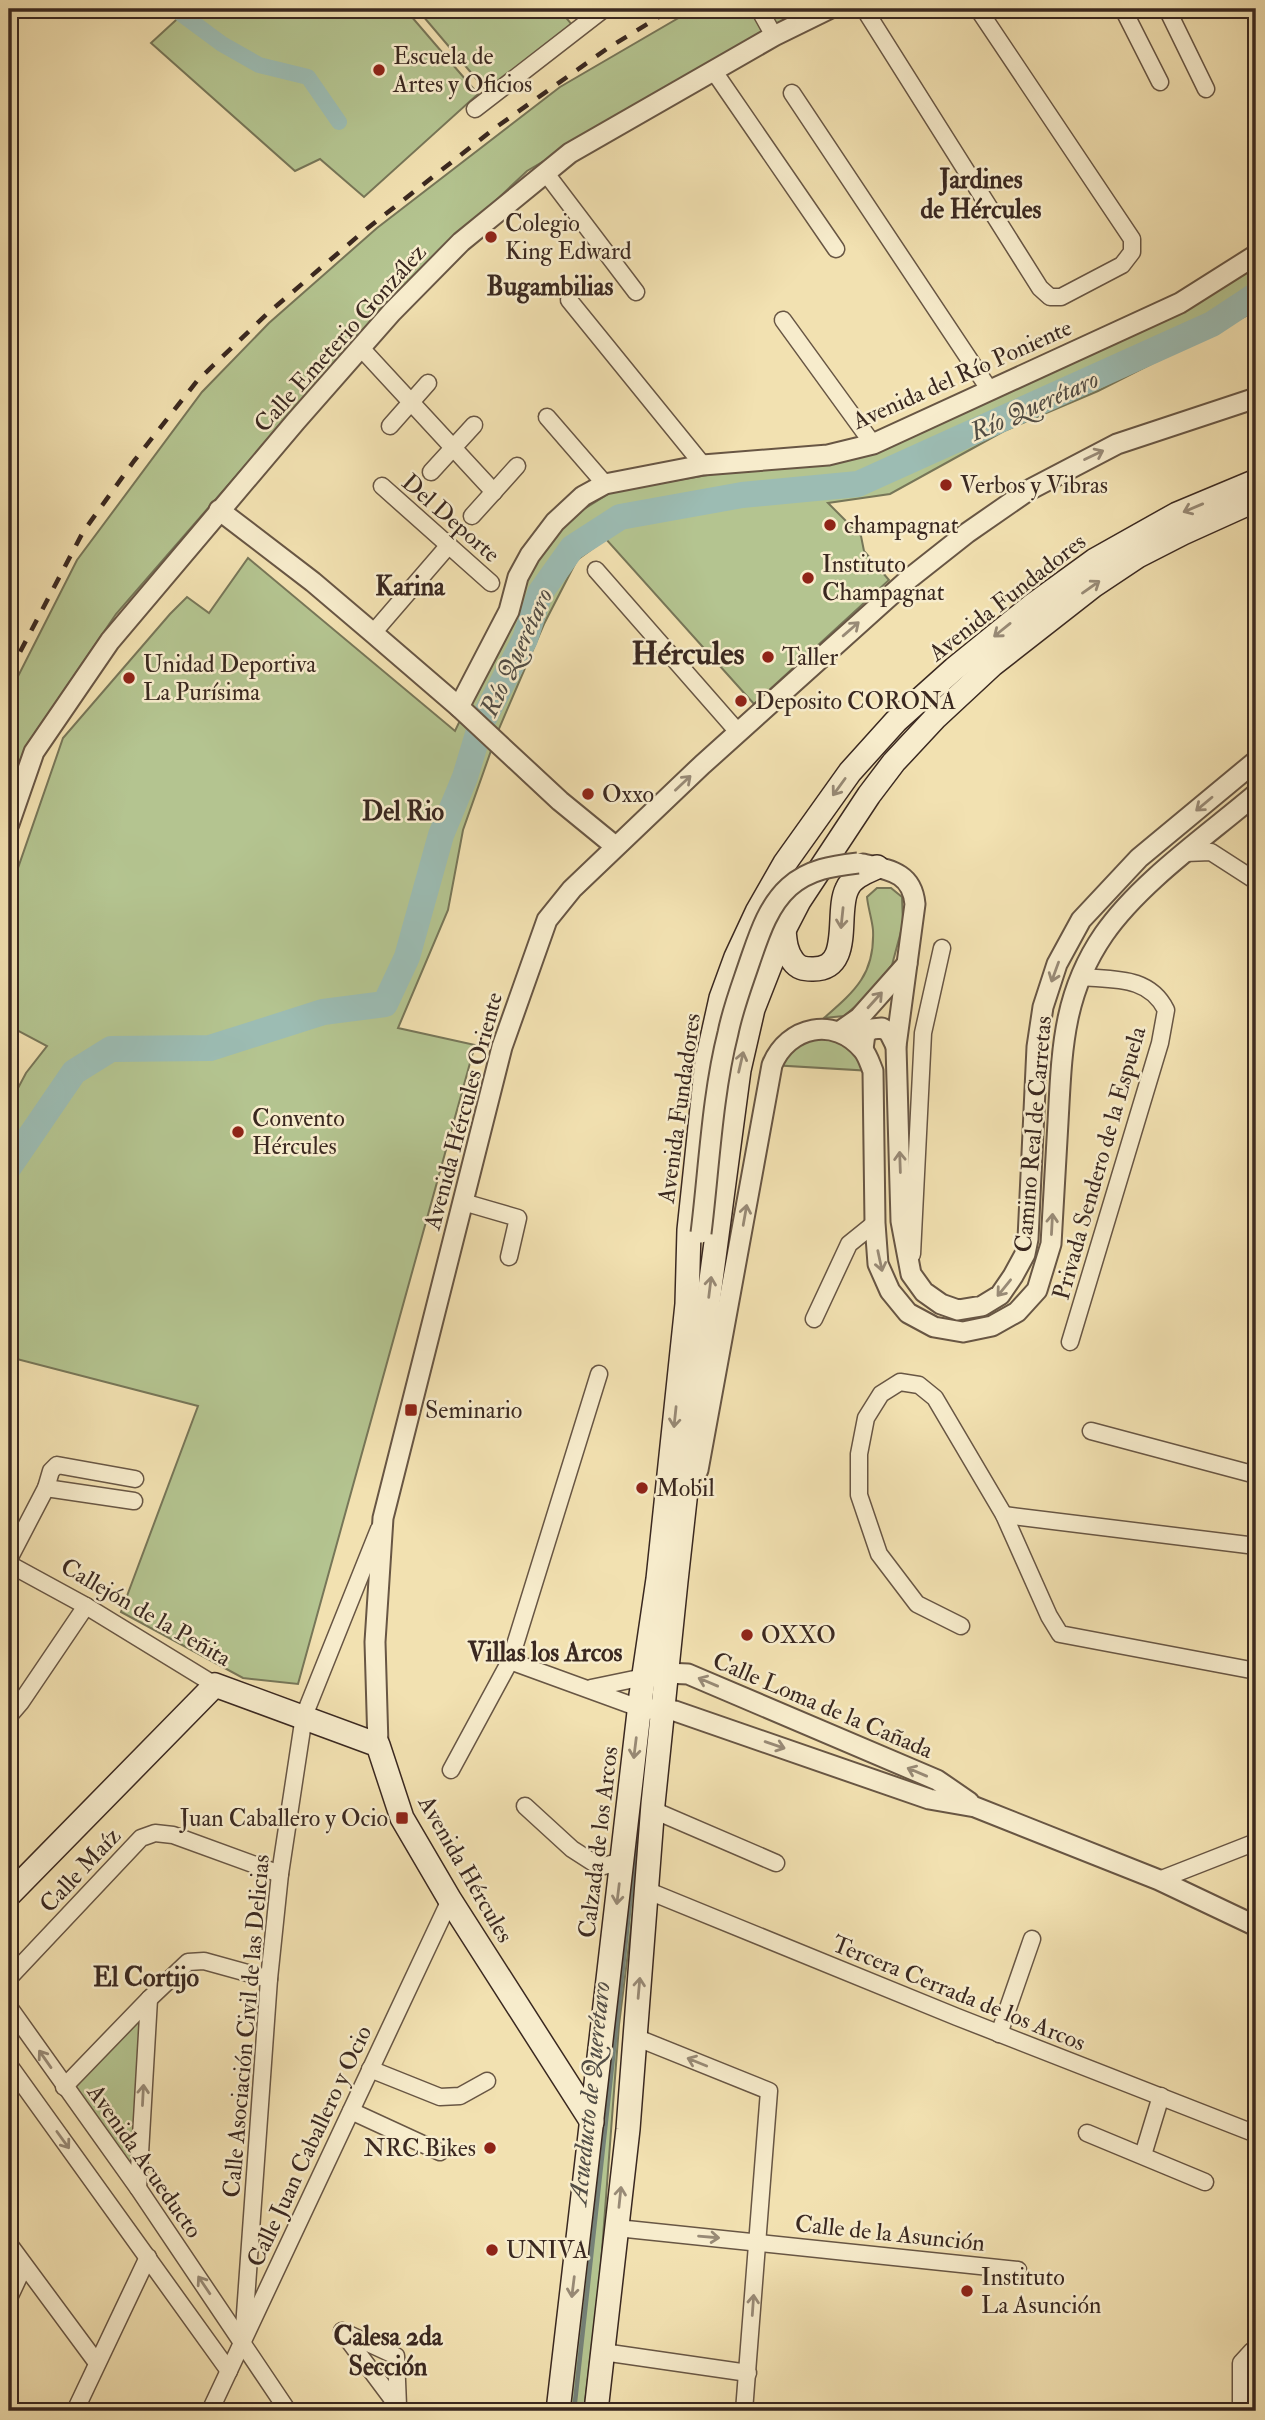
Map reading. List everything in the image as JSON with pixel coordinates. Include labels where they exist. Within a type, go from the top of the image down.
[{"type":"main road","name":"Avenida Fundadores","points":[[663,1711],[648,1688],[688,1304],[689,1230],[707,1061],[721,998],[757,912],[785,863],[850,772],[896,721],[992,638],[1095,560],[1177,514],[1256,481]]},
{"type":"main road","name":"Avenida Fundadores","points":[[648,1688],[676,1581],[701,1355],[739,1070],[753,1009],[784,930],[824,862],[894,762],[936,717],[992,665],[1093,586],[1138,556],[1256,500]]},
{"type":"main road","points":[[784,930],[785,946],[795,964],[803,968],[819,969],[831,963],[838,954],[846,889],[868,865]]},
{"type":"main road","points":[[9,1895],[215,1685]]},
{"type":"main road","name":"Callejón de la Peñita","points":[[215,1685],[378,1745]]},
{"type":"main road","name":"Calzada de los Arcos","points":[[558,2411],[629,1801],[648,1688]]},
{"type":"main road","name":"Calzada de los Arcos","points":[[596,2411],[628,2129],[663,1711]]},
{"type":"main road","name":"Avenida Hércules","points":[[378,1745],[402,1818],[450,1900],[592,2122]]},
{"type":"main road","points":[[629,1801],[653,1807]]},
{"type":"main road","points":[[592,2122],[628,2129]]},
{"type":"main road","points":[[562,2381],[600,2382]]},
{"type":"street","points":[[475,109],[604,9]]},
{"type":"street","points":[[759,9],[774,36]]},
{"type":"street","name":"Calle Emeterio González","points":[[9,824],[34,752],[110,641],[219,510],[392,312],[461,242],[570,153],[774,36],[829,9]]},
{"type":"street","points":[[868,15],[1040,288],[1050,297],[1061,297],[1122,265],[1132,252],[1132,239],[978,9]]},
{"type":"street","points":[[1123,9],[1160,82]]},
{"type":"street","points":[[1167,9],[1206,89]]},
{"type":"street","points":[[713,70],[836,248]]},
{"type":"street","points":[[792,93],[989,389]]},
{"type":"street","points":[[545,172],[636,292]]},
{"type":"street","name":"Avenida del Río Poniente","points":[[463,710],[509,611],[518,577],[530,555],[555,522],[583,496],[605,484],[703,465],[828,455],[873,444],[1180,303],[1256,255]]},
{"type":"street","points":[[569,300],[703,465]]},
{"type":"street","points":[[783,320],[873,444]]},
{"type":"street","points":[[361,348],[494,492]]},
{"type":"street","points":[[390,426],[428,383]]},
{"type":"street","name":"Avenida Hércules Oriente","points":[[390,1491],[502,1046],[547,920],[560,901],[738,732],[909,578],[967,533],[1029,490],[1117,444],[1256,398]]},
{"type":"street","points":[[547,417],[605,484]]},
{"type":"street","points":[[431,472],[474,425]]},
{"type":"street","points":[[472,516],[517,466]]},
{"type":"street","name":"Del Deporte","points":[[382,486],[491,583]]},
{"type":"street","points":[[219,510],[313,582],[463,710],[560,801],[615,846]]},
{"type":"street","points":[[373,633],[449,545]]},
{"type":"street","points":[[596,570],[738,732]]},
{"type":"street","name":"Camino Real de Carretas","points":[[911,1274],[924,1293],[941,1304],[958,1310],[982,1306],[1000,1295],[1026,1254],[1037,1047],[1043,1007],[1057,964],[1081,920],[1139,858],[1256,761]]},
{"type":"street","name":"Camino Real de Carretas","points":[[863,1049],[873,1070],[878,1264],[890,1291],[908,1313],[934,1327],[963,1332],[992,1326],[1017,1312],[1037,1290],[1051,1244],[1062,1049],[1069,1008],[1081,977],[1104,934],[1133,900],[1256,794]]},
{"type":"street","points":[[1183,822],[1179,833],[1185,842],[1191,843],[1205,838]]},
{"type":"street","points":[[1139,858],[1160,853],[1211,852],[1256,881]]},
{"type":"street","points":[[1156,879],[1166,861],[1160,853]]},
{"type":"street","points":[[688,1304],[701,1233],[727,1034],[761,931],[779,898],[790,886],[811,872],[831,866],[868,865],[898,874],[913,889],[915,904],[896,1046],[901,1221],[911,1274]]},
{"type":"street","points":[[911,1274],[923,1033],[942,948]]},
{"type":"street","points":[[839,1032],[859,1018],[907,964]]},
{"type":"street","name":"Privada Sendero de la Espuela","points":[[1070,1342],[1160,1043],[1166,1010],[1154,992],[1137,984],[1081,977]]},
{"type":"street","points":[[676,1581],[772,1065],[778,1052],[789,1041],[815,1028],[839,1032],[863,1049],[865,1034],[872,1029],[882,1028],[889,1032],[896,1046]]},
{"type":"street","points":[[463,1202],[517,1217],[509,1257]]},
{"type":"street","points":[[814,1319],[849,1244],[875,1223]]},
{"type":"street","points":[[450,1770],[510,1661],[599,1374]]},
{"type":"street","points":[[961,1626],[917,1604],[879,1554],[859,1496],[859,1454],[866,1418],[881,1394],[900,1382],[919,1385],[935,1398],[1004,1515],[1049,1616],[1060,1634],[1256,1671]]},
{"type":"street","points":[[1091,1431],[1256,1475]]},
{"type":"street","name":"Callejón de la Peñita","points":[[135,1479],[57,1465],[51,1471],[46,1488],[9,1561],[215,1685]]},
{"type":"street","points":[[46,1488],[134,1501]]},
{"type":"street","name":"Avenida Hércules","points":[[378,1745],[375,1642],[383,1518],[390,1491]]},
{"type":"street","points":[[1004,1515],[1256,1546]]},
{"type":"street","name":"Calle Asociación Civil de las Delicias","points":[[243,2342],[269,1979],[280,1874],[304,1716],[383,1518]]},
{"type":"street","points":[[9,1716],[86,1606]]},
{"type":"street","points":[[510,1661],[591,1688],[648,1688]]},
{"type":"street","name":"Calle Loma de la Cañada","points":[[975,1807],[937,1780],[688,1674],[648,1688],[663,1711],[675,1710],[929,1799],[975,1807],[1159,1880],[1256,1926]]},
{"type":"street","points":[[591,1688],[648,1688]]},
{"type":"street","points":[[525,1806],[572,1850],[600,1867],[622,1861]]},
{"type":"street","points":[[653,1807],[776,1863]]},
{"type":"street","name":"Calle Maíz","points":[[9,1978],[141,1838],[155,1833],[173,1835],[280,1874]]},
{"type":"street","points":[[1159,1880],[1256,1842]]},
{"type":"street","name":"Tercera Cerrada de los Arcos","points":[[646,1890],[999,2034],[1256,2134]]},
{"type":"street","name":"Calle Juan Caballero y Ocio","points":[[210,2411],[450,1900]]},
{"type":"street","points":[[999,2034],[1032,1939]]},
{"type":"street","points":[[64,2087],[188,1962],[204,1961],[269,1979]]},
{"type":"street","points":[[138,2188],[149,1999]]},
{"type":"street","name":"Avenida Acueducto","points":[[9,2007],[138,2188],[288,2411]]},
{"type":"street","name":"Calle de la Asunción","points":[[635,2037],[769,2091],[744,2411]]},
{"type":"street","points":[[9,2064],[229,2371]]},
{"type":"street","points":[[370,2069],[440,2096],[460,2096],[487,2081]]},
{"type":"street","points":[[1143,2155],[1161,2096]]},
{"type":"street","points":[[351,2111],[440,2152]]},
{"type":"street","points":[[1087,2133],[1205,2182]]},
{"type":"street","name":"Calle de la Asunción","points":[[617,2228],[1018,2270]]},
{"type":"street","points":[[9,2244],[97,2363]]},
{"type":"street","points":[[75,2411],[148,2257]]},
{"type":"street","points":[[9,2298],[24,2266]]},
{"type":"street","points":[[342,2332],[396,2356],[400,2409],[374,2374],[342,2332]]},
{"type":"street","points":[[1241,2411],[1241,2363],[1256,2350]]},
{"type":"street","points":[[603,2352],[748,2373]]},
{"type":"green space","points":[[188,9],[405,9],[478,94],[364,197],[320,159],[295,171],[151,43]]},
{"type":"green space","points":[[417,9],[559,9],[573,26],[490,95]]},
{"type":"green space","points":[[694,9],[802,9],[527,171],[382,308],[116,614],[27,745],[9,785],[9,694],[77,560],[202,392],[269,323],[377,228],[560,87]]},
{"type":"green space","name":"Convento Hércules","points":[[1256,265],[1256,311],[1098,391],[1004,431],[890,494],[828,503],[861,536],[864,551],[889,580],[754,704],[606,539],[577,560],[544,624],[498,731],[463,830],[448,910],[398,1028],[475,1045],[298,1684],[243,1678],[121,1612],[198,1406],[9,1357],[9,1105],[26,1073],[47,1046],[9,1026],[9,894],[63,738],[187,597],[209,613],[248,558],[455,731],[534,566],[563,522],[613,491],[743,469],[834,462]]},
{"type":"green space","points":[[877,888],[891,888],[902,897],[903,924],[892,965],[863,1000],[844,1016],[824,1018],[854,990],[867,970],[871,959],[873,930],[867,897]]},
{"type":"green space","points":[[839,1032],[873,1071],[772,1065],[789,1041]]},
{"type":"green space","points":[[656,1727],[619,2025],[600,2277],[584,2411],[558,2411],[641,1731]]},
{"type":"green space","points":[[149,1999],[138,2188],[64,2087]]},
{"type":"waterway","points":[[176,10],[222,44],[259,65],[308,77],[339,122]]},
{"type":"waterway","name":"Río Querétaro","points":[[9,1167],[74,1072],[111,1049],[210,1048],[323,1012],[385,1004],[407,957],[441,835],[465,777],[481,724],[525,639],[540,593],[572,548],[620,517],[742,495],[858,484],[1212,324],[1256,295]]},
{"type":"waterway","name":"Acueducto de Querétaro","points":[[574,2411],[639,1821]]},
{"type":"railway","points":[[9,673],[83,532],[197,381],[268,313],[364,231],[495,128],[608,48],[672,9]]},
{"type":"place","name":"Escuela de Artes y Oficios","points":[[379,70]]},
{"type":"place","name":"Colegio King Edward","points":[[491,237]]},
{"type":"place","name":"Verbos y Vibras","points":[[946,485]]},
{"type":"place","name":"champagnat","points":[[830,525]]},
{"type":"place","name":"Instituto Champagnat","points":[[808,578]]},
{"type":"place","name":"Taller","points":[[768,657]]},
{"type":"place","name":"Unidad Deportiva La Purísima","points":[[129,678]]},
{"type":"place","name":"Deposito CORONA","points":[[741,701]]},
{"type":"place","name":"Oxxo","points":[[588,794]]},
{"type":"place","name":"Convento Hércules","points":[[238,1132]]},
{"type":"place","name":"Seminario","points":[[411,1410]]},
{"type":"place","name":"Mobil","points":[[642,1488]]},
{"type":"place","name":"OXXO","points":[[747,1635]]},
{"type":"place","name":"Juan Caballero y Ocio","points":[[402,1818]]},
{"type":"place","name":"NRC Bikes","points":[[490,2148]]},
{"type":"place","name":"UNIVA","points":[[492,2250]]},
{"type":"place","name":"Instituto La Asunción","points":[[967,2291]]},
{"type":"district","name":"Jardines de Hércules","points":[[981,194]]},
{"type":"district","name":"Bugambilias","points":[[550,286]]},
{"type":"district","name":"Karina","points":[[410,586]]},
{"type":"district","name":"Hércules","points":[[688,653]]},
{"type":"district","name":"Del Rio","points":[[403,811]]},
{"type":"district","name":"Villas los Arcos","points":[[545,1652]]},
{"type":"district","name":"El Cortijo","points":[[146,1977]]},
{"type":"district","name":"Calesa 2da Sección","points":[[388,2351]]}]
